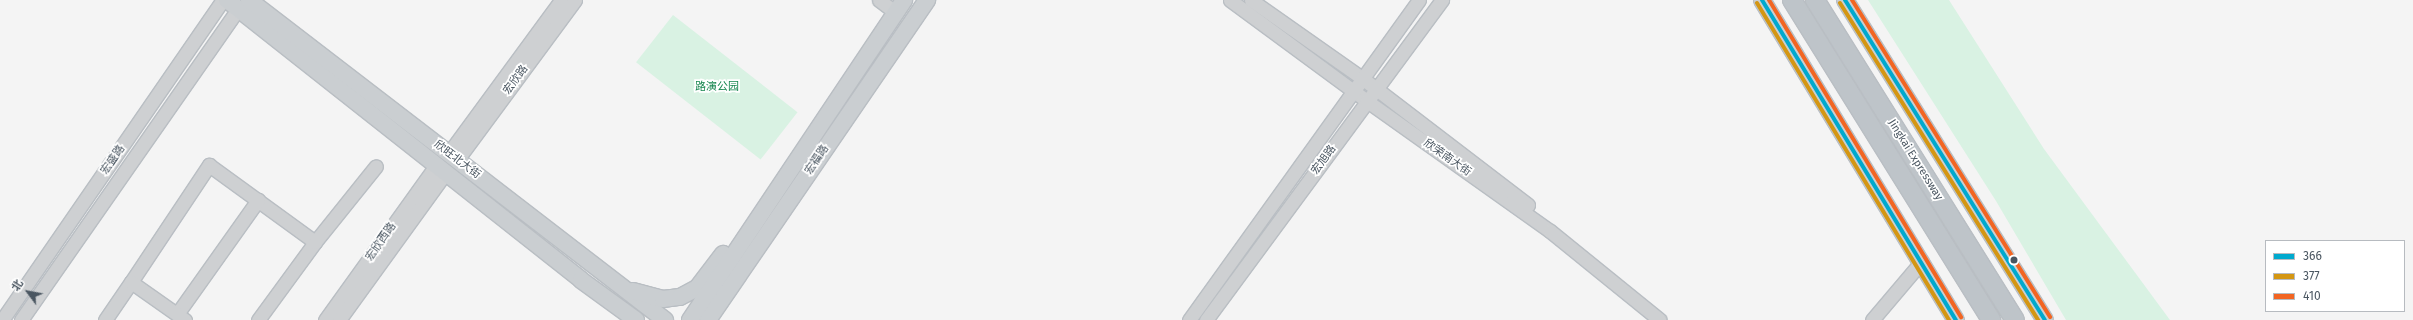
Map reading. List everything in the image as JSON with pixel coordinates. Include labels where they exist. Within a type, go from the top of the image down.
[{"type":"highway","points":[[1778,0],[1977,320]]},
{"type":"highway","name":"Jingkai Expressway","points":[[1792,0],[1991,320]]},
{"type":"highway","name":"Jingkai Expressway","points":[[1815,0],[2015,320]]},
{"type":"main road","name":"宏福路","points":[[708,320],[927,0]]},
{"type":"main road","points":[[1762,0],[1922,261],[1956,320]]},
{"type":"main road","points":[[1845,0],[2045,320]]},
{"type":"main road","name":"欣旺北大街","points":[[238,3],[447,162],[623,288],[664,320]]},
{"type":"main road","name":"宏福路","points":[[690,320],[900,6]]},
{"type":"main road","name":"欣旺北大街","points":[[447,162],[581,280],[636,320]]},
{"type":"main road","points":[[623,288],[645,296],[664,299],[680,297],[697,288],[734,238],[768,204]]},
{"type":"main road","points":[[724,320],[732,295],[746,266]]},
{"type":"main road","points":[[581,280],[601,306],[616,320]]},
{"type":"street","name":"宏盛路","points":[[2,320],[223,0]]},
{"type":"street","name":"宏欣路","points":[[447,162],[561,0]]},
{"type":"street","name":"宏欣路","points":[[447,162],[575,0]]},
{"type":"street","points":[[879,0],[900,6]]},
{"type":"street","name":"欣荣南大街","points":[[1230,0],[1367,101],[1550,231],[1666,320]]},
{"type":"street","name":"欣荣南大街","points":[[1252,0],[1362,78],[1576,242],[1666,320]]},
{"type":"street","name":"宏旭路","points":[[1189,320],[1419,0]]},
{"type":"street","name":"宏旭路","points":[[1206,320],[1442,0]]},
{"type":"street","name":"宏盛路","points":[[21,320],[238,3]]},
{"type":"street","name":"宏欣西路","points":[[325,320],[447,162]]},
{"type":"street","name":"宏欣西路","points":[[339,320],[447,162]]},
{"type":"street","points":[[105,320],[209,165],[315,242]]},
{"type":"street","points":[[258,320],[315,242],[376,166]]},
{"type":"street","points":[[131,282],[181,317],[258,200]]},
{"type":"street","points":[[1872,320],[1922,261]]},
{"type":"green space","points":[[1868,0],[1949,0],[2044,149],[2170,320],[2066,320],[1996,201]]},
{"type":"green space","name":"路演公园","points":[[673,15],[798,112],[761,160],[636,62]]},
{"type":"transit line","name":"366","points":[[1762,0],[1956,320]]},
{"type":"transit line","name":"410","points":[[1769,0],[1961,317]]},
{"type":"transit line","name":"366","points":[[1845,0],[2045,320]]},
{"type":"transit line","name":"410","points":[[1852,0],[2050,317]]},
{"type":"transit line","name":"377","points":[[1757,3],[1949,320]]},
{"type":"transit line","name":"377","points":[[1840,3],[2038,320]]}]
